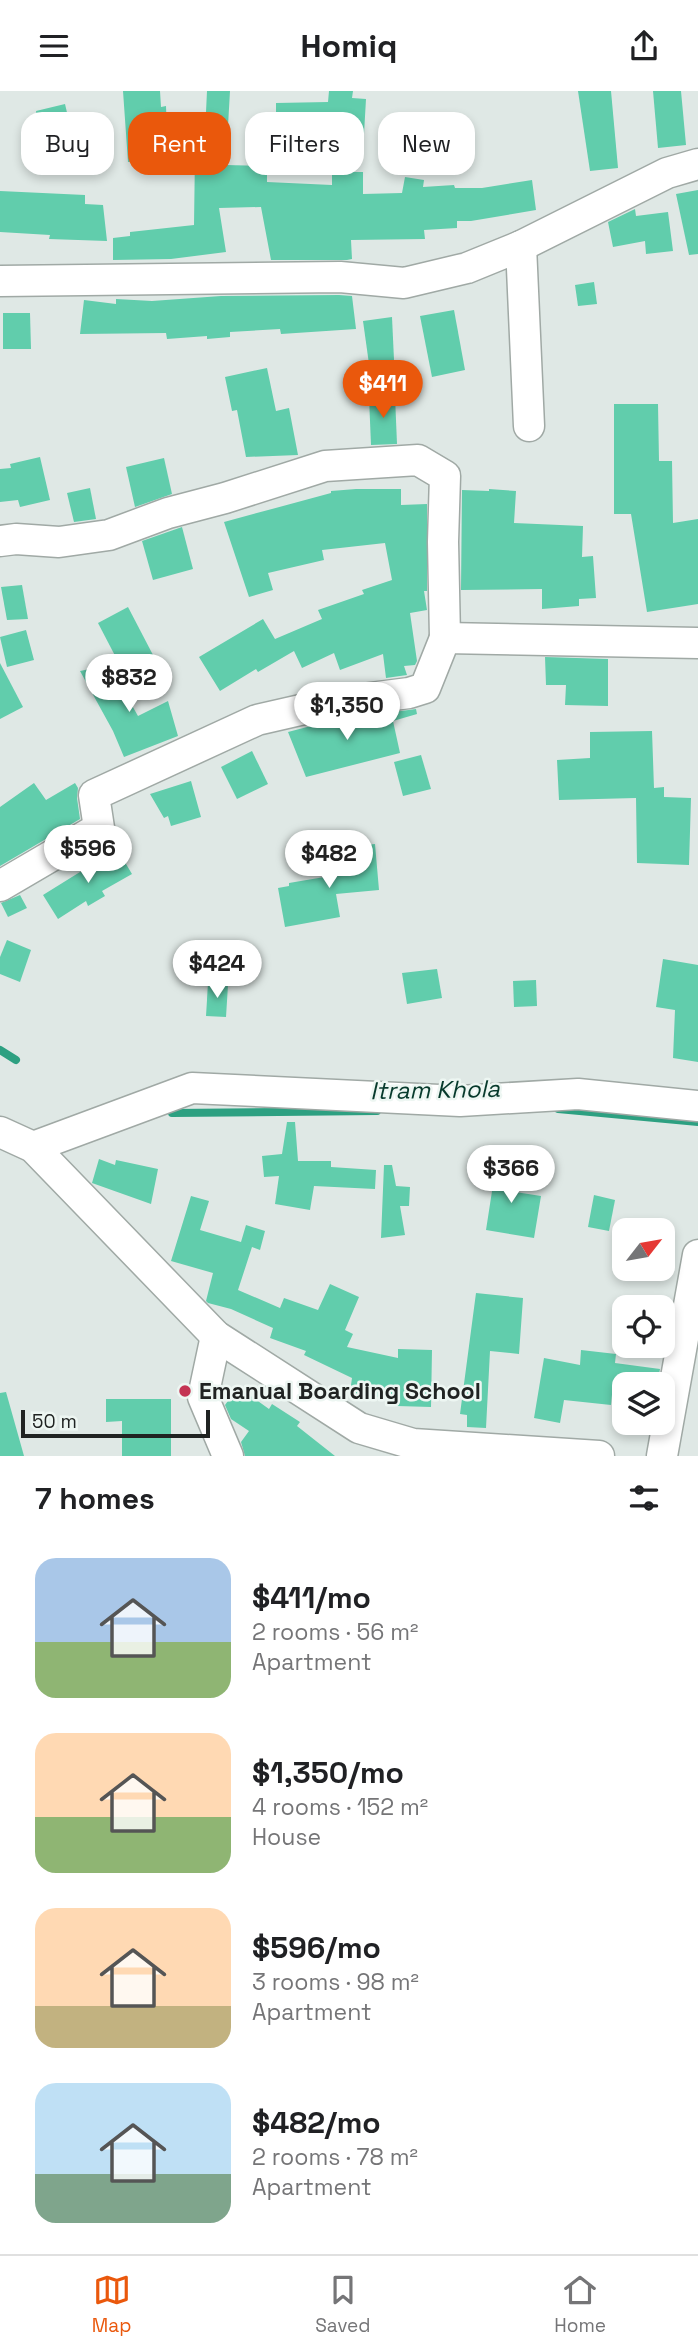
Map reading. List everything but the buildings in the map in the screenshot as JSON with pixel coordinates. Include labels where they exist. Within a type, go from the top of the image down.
[{"type":"street","points":[[0,281],[340,277],[404,283],[467,268],[521,246],[667,173],[698,164]]},
{"type":"street","points":[[521,246],[529,426]]},
{"type":"street","points":[[0,541],[16,539],[59,542],[109,535],[168,513],[325,466],[418,460],[445,476],[445,638],[425,688],[409,693],[331,703],[257,720],[94,795],[99,828],[0,886]]},
{"type":"street","points":[[445,638],[698,643]]},
{"type":"street","points":[[33,1147],[192,1088],[460,1101],[578,1094],[698,1106]]},
{"type":"street","points":[[0,1132],[33,1147],[216,1336],[359,1428],[413,1444],[599,1456]]},
{"type":"street","points":[[662,1456],[698,1255]]},
{"type":"street","points":[[216,1336],[203,1397],[228,1456]]},
{"type":"waterway","name":"Itram Khola","points":[[0,1050],[16,1060]]},
{"type":"waterway","name":"Itram Khola","points":[[558,1109],[698,1122]]},
{"type":"waterway","name":"Itram Khola","points":[[172,1113],[377,1111]]},
{"type":"place","name":"Emanual Boarding School","points":[[185,1391]]}]
